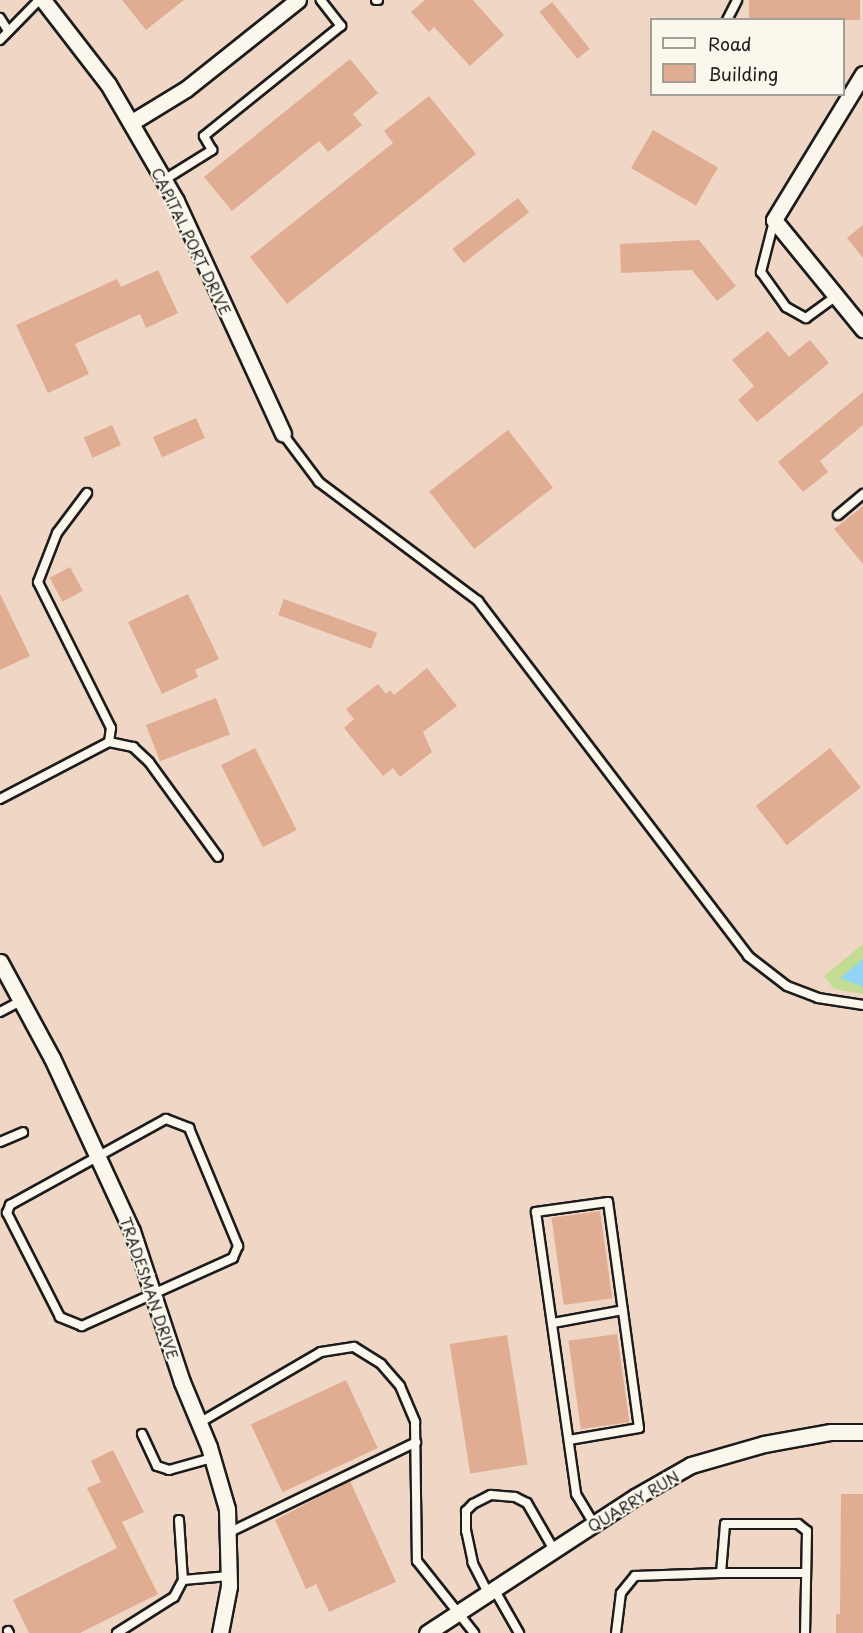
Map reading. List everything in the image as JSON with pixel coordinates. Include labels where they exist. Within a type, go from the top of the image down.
[{"type":"street","name":"CAPITAL PORT DRIVE","points":[[41,0],[132,122],[164,180],[283,434]]},
{"type":"street","points":[[132,122],[186,89],[298,0]]},
{"type":"street","points":[[845,96],[863,74]]},
{"type":"street","points":[[844,97],[774,220],[863,329]]},
{"type":"street","name":"TRADESMAN DRIVE","points":[[0,962],[132,1231],[212,1458],[227,1509],[229,1576],[220,1633]]},
{"type":"street","name":"QUARRY RUN","points":[[427,1633],[594,1524],[692,1466],[764,1444],[831,1432],[863,1432]]},
{"type":"lane","points":[[0,40],[41,0]]},
{"type":"lane","points":[[164,180],[212,150],[204,136],[341,26],[321,0]]},
{"type":"lane","points":[[728,18],[737,0]]},
{"type":"lane","points":[[0,18],[8,31]]},
{"type":"lane","points":[[774,220],[761,266],[766,284],[801,318],[814,315],[836,296]]},
{"type":"lane","points":[[283,434],[319,482],[478,601],[748,956],[787,986],[818,998],[863,1005]]},
{"type":"lane","points":[[87,493],[57,533],[38,582],[111,728],[109,742]]},
{"type":"lane","points":[[838,515],[863,494]]},
{"type":"lane","points":[[0,799],[109,742],[133,747],[149,762],[218,857]]},
{"type":"lane","points":[[0,1012],[21,1001]]},
{"type":"lane","points":[[166,1119],[189,1128],[238,1246],[233,1258],[82,1326],[60,1317],[7,1213],[10,1205],[96,1154],[166,1119]]},
{"type":"lane","points":[[0,1142],[23,1132]]},
{"type":"lane","points":[[570,1440],[639,1428],[608,1202],[536,1212],[576,1494],[594,1524]]},
{"type":"lane","points":[[553,1323],[623,1310]]},
{"type":"lane","points":[[199,1423],[321,1352],[354,1347],[381,1364],[400,1386],[415,1422],[417,1561],[460,1612],[474,1633]]},
{"type":"lane","points":[[142,1434],[157,1466],[169,1470],[212,1458]]},
{"type":"lane","points":[[228,1533],[416,1442]]},
{"type":"lane","points":[[519,1633],[473,1563],[466,1531],[466,1511],[473,1504],[491,1495],[515,1497],[527,1503],[554,1550]]},
{"type":"lane","points":[[117,1633],[174,1597],[183,1580],[179,1520]]},
{"type":"lane","points":[[721,1573],[725,1524],[798,1524],[807,1531],[805,1633]]},
{"type":"lane","points":[[616,1633],[621,1593],[636,1576],[806,1573]]},
{"type":"lane","points":[[183,1580],[229,1576]]},
{"type":"shaded area","points":[[0,0],[863,0],[863,1633],[0,1633]]},
{"type":"green space","points":[[863,944],[863,994],[834,989],[824,976]]},
{"type":"water","points":[[863,959],[863,987],[840,978]]},
{"type":"building","points":[[122,0],[184,0],[146,30]]},
{"type":"building","points":[[425,0],[473,0],[504,35],[470,66],[434,27],[429,32],[411,12]]},
{"type":"building","points":[[749,0],[860,0],[860,20],[749,18]]},
{"type":"building","points":[[552,2],[590,49],[577,59],[540,12]]},
{"type":"building","points":[[350,59],[378,93],[353,114],[362,125],[328,152],[319,141],[232,211],[204,177]]},
{"type":"building","points":[[429,96],[476,154],[287,304],[250,257],[393,143],[384,131]]},
{"type":"building","points":[[653,130],[718,168],[696,206],[631,168]]},
{"type":"building","points":[[518,198],[529,212],[464,263],[453,249]]},
{"type":"building","points":[[863,225],[863,258],[847,238]]},
{"type":"building","points":[[699,240],[736,286],[717,301],[692,270],[621,273],[620,244]]},
{"type":"building","points":[[158,270],[178,313],[146,328],[140,314],[75,344],[89,374],[48,393],[16,325],[117,279],[121,287]]},
{"type":"building","points":[[768,331],[789,357],[810,340],[829,363],[757,422],[738,400],[754,386],[732,360]]},
{"type":"building","points":[[863,392],[863,425],[820,461],[828,472],[803,492],[778,462]]},
{"type":"building","points":[[196,418],[205,438],[162,457],[153,437]]},
{"type":"building","points":[[112,425],[121,445],[93,458],[84,438]]},
{"type":"building","points":[[508,430],[553,488],[474,549],[429,492]]},
{"type":"building","points":[[863,506],[863,564],[834,529]]},
{"type":"building","points":[[70,567],[83,591],[62,602],[50,578]]},
{"type":"building","points":[[0,594],[30,656],[0,670]]},
{"type":"building","points":[[188,594],[219,659],[195,670],[198,677],[162,694],[128,622]]},
{"type":"building","points":[[284,599],[377,633],[371,649],[278,615]]},
{"type":"building","points":[[427,668],[457,706],[423,732],[432,752],[400,777],[393,768],[383,776],[344,728],[354,719],[346,709],[378,684],[386,694],[390,690],[394,695]]},
{"type":"building","points":[[216,698],[230,734],[160,761],[146,725]]},
{"type":"building","points":[[255,748],[297,830],[263,847],[221,765]]},
{"type":"building","points":[[830,748],[861,787],[787,845],[756,806]]},
{"type":"building","points":[[600,1211],[612,1298],[564,1305],[551,1218]]},
{"type":"building","points":[[617,1334],[629,1422],[581,1429],[568,1341]]},
{"type":"building","points":[[507,1335],[527,1464],[470,1473],[450,1344]]},
{"type":"building","points":[[346,1380],[378,1448],[283,1492],[251,1424]]},
{"type":"building","points":[[113,1450],[144,1512],[122,1522],[158,1594],[80,1633],[29,1633],[13,1600],[117,1548],[87,1488],[101,1482],[91,1461]]},
{"type":"building","points":[[350,1481],[396,1582],[329,1612],[316,1584],[306,1589],[275,1520]]},
{"type":"building","points":[[841,1494],[863,1494],[863,1633],[836,1633],[836,1614],[840,1614]]}]
